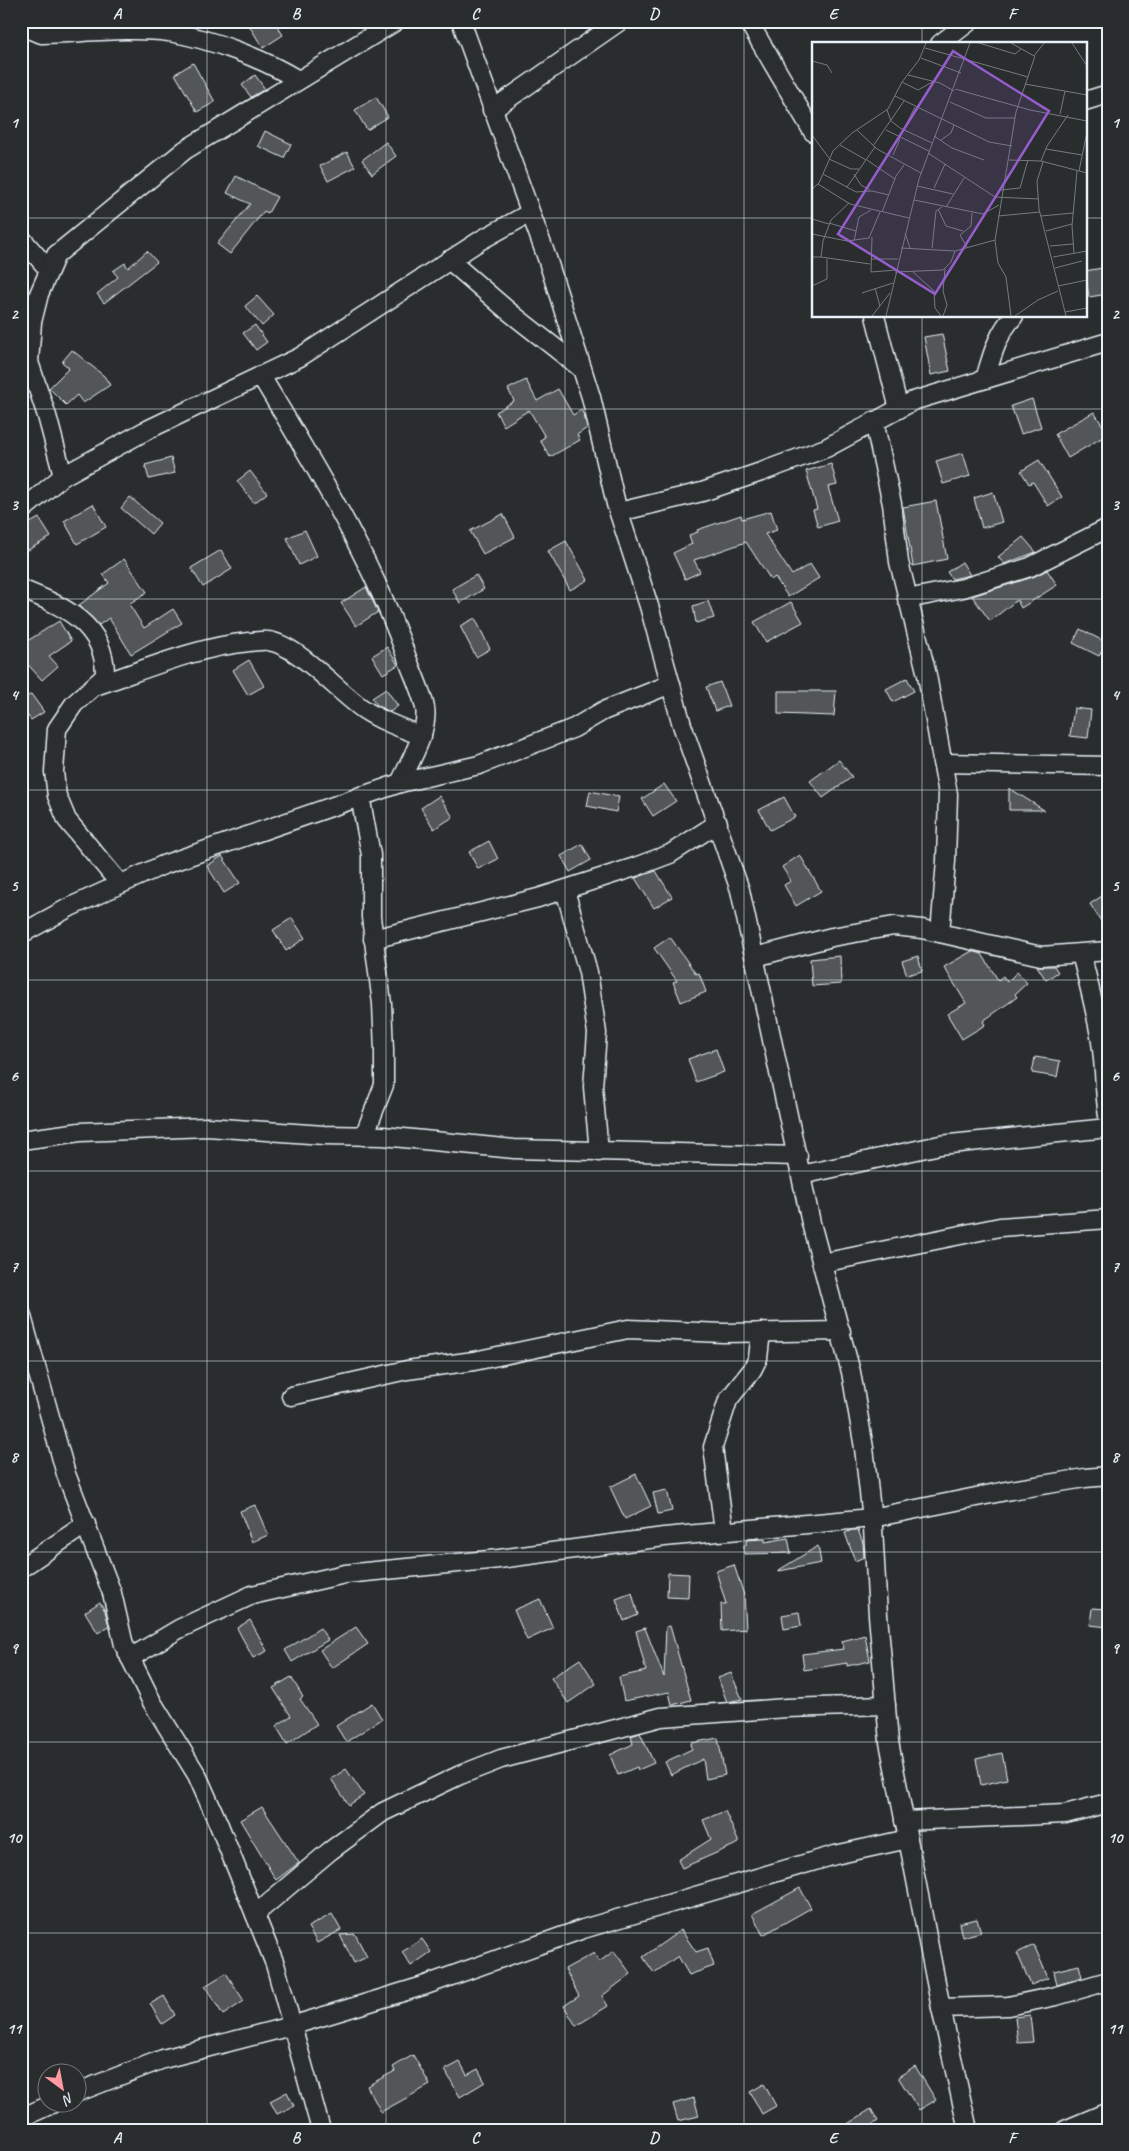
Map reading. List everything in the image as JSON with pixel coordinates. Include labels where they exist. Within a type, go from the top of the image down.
[{"type":"street","points":[[63,476],[47,416],[29,362],[32,322],[39,294],[56,255],[185,150],[396,21]]},
{"type":"street","points":[[461,21],[530,213],[582,369],[619,512],[682,725],[740,890],[811,1223],[851,1372],[864,1448],[872,1518],[889,1742],[941,2008],[968,2130]]},
{"type":"street","points":[[492,110],[620,21]]},
{"type":"street","points":[[748,21],[812,130]]},
{"type":"street","points":[[21,23],[42,34],[168,32],[197,39],[273,65],[298,80]]},
{"type":"street","points":[[944,42],[964,32]]},
{"type":"street","points":[[1086,101],[1108,94]]},
{"type":"street","points":[[21,511],[63,476],[145,431],[300,357],[449,260],[530,213]]},
{"type":"street","points":[[21,238],[50,270]]},
{"type":"street","points":[[449,260],[507,310],[582,369]]},
{"type":"street","points":[[876,318],[899,409]]},
{"type":"street","points":[[985,379],[996,344],[1006,325],[1012,318]]},
{"type":"street","points":[[619,512],[702,492],[826,448],[913,401],[1108,342]]},
{"type":"street","points":[[261,376],[343,517],[370,569],[399,634],[426,709],[422,736],[400,782]]},
{"type":"street","points":[[874,421],[892,504],[899,562],[927,675],[948,794],[946,862],[940,933]]},
{"type":"street","points":[[907,599],[963,588],[1030,567],[1108,528]]},
{"type":"street","points":[[1084,541],[1108,541]]},
{"type":"street","points":[[21,589],[52,602],[85,623],[97,640],[105,660],[105,676],[74,704],[57,729],[54,772],[57,796],[67,820],[120,884]]},
{"type":"street","points":[[93,687],[224,646],[268,641],[286,648],[331,681],[362,708],[386,722],[422,736]]},
{"type":"street","points":[[21,934],[70,907],[163,865],[400,782],[479,765],[574,728],[603,711],[671,684]]},
{"type":"street","points":[[942,763],[1108,766]]},
{"type":"street","points":[[360,796],[371,855],[373,939],[382,1004],[384,1085],[364,1136]]},
{"type":"street","points":[[373,939],[565,890],[670,854],[718,823]]},
{"type":"street","points":[[565,890],[588,972],[598,1033],[593,1087],[599,1152]]},
{"type":"street","points":[[755,957],[832,937],[894,926],[940,933],[1041,956],[1108,951]]},
{"type":"street","points":[[1081,954],[1092,996],[1101,1044],[1103,1090],[1108,1116]]},
{"type":"street","points":[[21,1140],[80,1132],[207,1127],[364,1136],[514,1149],[798,1156]]},
{"type":"street","points":[[801,1175],[940,1144],[1108,1128]]},
{"type":"street","points":[[822,1262],[1000,1227],[1108,1219]]},
{"type":"street","points":[[21,1313],[66,1474],[112,1593],[124,1645],[152,1702],[196,1775],[255,1914],[275,1964],[321,2130]]},
{"type":"street","points":[[291,1396],[407,1370],[474,1361],[628,1329],[724,1333],[841,1331]]},
{"type":"street","points":[[724,1531],[714,1447],[728,1400],[752,1370],[758,1358],[761,1332]]},
{"type":"street","points":[[130,1658],[179,1628],[252,1595],[345,1574],[412,1566],[500,1559],[724,1531],[872,1518],[1002,1492],[1108,1476]]},
{"type":"street","points":[[21,1568],[86,1524]]},
{"type":"street","points":[[255,1914],[330,1851],[383,1812],[460,1775],[501,1759],[661,1717],[786,1708],[886,1705]]},
{"type":"street","points":[[904,1821],[1064,1814],[1108,1803]]},
{"type":"street","points":[[88,2088],[163,2059],[291,2026],[423,1986],[583,1929],[835,1855],[908,1839]]},
{"type":"street","points":[[941,2008],[1008,2006],[1056,1996],[1108,1981]]},
{"type":"street","points":[[21,2118],[38,2110]]},
{"type":"street","points":[[1065,2130],[1108,2112]]},
{"type":"building","points":[[259,21],[274,21],[283,35],[263,48],[250,27]]},
{"type":"building","points":[[193,63],[215,102],[197,112],[175,74]]},
{"type":"building","points":[[255,75],[265,89],[251,97],[242,85]]},
{"type":"building","points":[[376,97],[388,117],[367,130],[355,110]]},
{"type":"building","points":[[265,131],[291,144],[284,158],[258,146]]},
{"type":"building","points":[[386,142],[396,156],[372,174],[362,160]]},
{"type":"building","points":[[347,152],[355,167],[328,181],[320,166]]},
{"type":"building","points":[[236,176],[277,197],[268,213],[264,211],[230,254],[217,244],[250,204],[227,193]]},
{"type":"building","points":[[147,251],[157,262],[104,303],[97,294],[118,277],[113,271],[125,263],[128,268]]},
{"type":"building","points":[[1108,267],[1108,294],[1089,297],[1086,271]]},
{"type":"building","points":[[257,296],[274,315],[262,326],[245,306]]},
{"type":"building","points":[[255,325],[267,342],[256,350],[243,333]]},
{"type":"building","points":[[942,334],[950,371],[931,375],[924,337]]},
{"type":"building","points":[[72,350],[104,376],[110,385],[83,403],[77,395],[66,405],[49,388],[69,368],[62,362]]},
{"type":"building","points":[[526,380],[537,401],[558,389],[573,415],[581,410],[587,428],[577,435],[580,440],[550,457],[540,440],[545,437],[529,410],[504,426],[496,412],[514,401],[508,389]]},
{"type":"building","points":[[1032,399],[1041,427],[1021,434],[1011,406]]},
{"type":"building","points":[[1094,412],[1108,434],[1068,458],[1055,434]]},
{"type":"building","points":[[963,453],[970,476],[943,484],[936,461]]},
{"type":"building","points":[[171,458],[175,473],[149,479],[145,465]]},
{"type":"building","points":[[1039,460],[1062,497],[1048,506],[1033,482],[1029,484],[1021,471]]},
{"type":"building","points":[[831,464],[837,485],[828,487],[838,521],[818,527],[813,510],[817,509],[806,471]]},
{"type":"building","points":[[250,471],[267,493],[254,503],[237,481]]},
{"type":"building","points":[[993,492],[1002,522],[982,528],[974,498]]},
{"type":"building","points":[[130,497],[160,523],[151,534],[121,508]]},
{"type":"building","points":[[936,501],[947,559],[913,566],[903,507]]},
{"type":"building","points":[[93,504],[106,527],[77,544],[64,521]]},
{"type":"building","points":[[771,511],[777,530],[765,534],[792,575],[810,564],[819,578],[788,597],[775,577],[771,580],[746,542],[694,560],[700,572],[685,579],[673,553],[692,544],[689,535],[698,532],[697,530],[741,515],[742,519]]},
{"type":"building","points":[[503,514],[515,537],[483,554],[470,531]]},
{"type":"building","points":[[39,518],[51,537],[21,554],[21,528]]},
{"type":"building","points":[[305,530],[317,556],[299,565],[287,538]]},
{"type":"building","points":[[1023,537],[1036,552],[1004,564],[998,557]]},
{"type":"building","points":[[566,541],[588,580],[570,590],[548,551]]},
{"type":"building","points":[[221,550],[232,569],[203,587],[191,568]]},
{"type":"building","points":[[124,559],[147,592],[129,604],[144,628],[173,609],[182,623],[131,654],[109,618],[99,625],[79,605],[109,583],[103,574]]},
{"type":"building","points":[[962,562],[970,575],[952,579],[947,572]]},
{"type":"building","points":[[1047,570],[1057,585],[1021,608],[1017,600],[990,621],[972,596],[1033,577]]},
{"type":"building","points":[[476,575],[484,589],[460,603],[452,589]]},
{"type":"building","points":[[366,587],[378,612],[356,626],[341,603]]},
{"type":"building","points":[[708,601],[714,618],[696,623],[693,606]]},
{"type":"building","points":[[791,602],[803,622],[766,642],[754,622]]},
{"type":"building","points":[[475,618],[490,649],[476,657],[460,626]]},
{"type":"building","points":[[59,621],[71,641],[49,656],[58,666],[42,680],[21,657],[21,645]]},
{"type":"building","points":[[1080,629],[1107,643],[1099,656],[1073,643]]},
{"type":"building","points":[[387,647],[398,665],[383,674],[372,656]]},
{"type":"building","points":[[249,660],[264,686],[248,695],[233,670]]},
{"type":"building","points":[[907,678],[914,691],[893,702],[886,689]]},
{"type":"building","points":[[720,682],[729,706],[715,711],[706,687]]},
{"type":"building","points":[[386,689],[398,706],[390,712],[377,705],[372,698]]},
{"type":"building","points":[[778,691],[836,691],[834,716],[778,714]]},
{"type":"building","points":[[31,694],[44,712],[31,720],[21,707],[21,701]]},
{"type":"building","points":[[1074,708],[1091,710],[1088,738],[1070,736]]},
{"type":"building","points":[[839,760],[852,777],[823,798],[810,781]]},
{"type":"building","points":[[664,784],[676,801],[653,816],[642,799]]},
{"type":"building","points":[[1009,788],[1044,810],[1009,810]]},
{"type":"building","points":[[590,791],[619,797],[616,812],[587,806]]},
{"type":"building","points":[[439,796],[453,817],[434,829],[421,808]]},
{"type":"building","points":[[784,797],[795,817],[770,830],[759,810]]},
{"type":"building","points":[[489,841],[498,859],[478,869],[469,852]]},
{"type":"building","points":[[582,844],[591,860],[570,872],[561,856]]},
{"type":"building","points":[[800,855],[821,891],[796,906],[784,885],[791,881],[782,867]]},
{"type":"building","points":[[222,856],[240,883],[224,893],[207,866]]},
{"type":"building","points":[[656,871],[672,897],[654,908],[635,878]]},
{"type":"building","points":[[1108,892],[1108,932],[1090,904]]},
{"type":"building","points":[[292,918],[305,938],[286,951],[273,930]]},
{"type":"building","points":[[670,937],[696,974],[699,973],[706,992],[681,1002],[673,982],[677,981],[654,948]]},
{"type":"building","points":[[972,951],[982,954],[998,980],[1003,976],[1007,982],[1017,972],[1027,983],[1015,994],[1017,997],[983,1021],[985,1025],[962,1039],[947,1014],[966,1003],[944,967]]},
{"type":"building","points":[[840,956],[841,984],[812,986],[810,959]]},
{"type":"building","points":[[918,956],[922,971],[907,975],[902,961]]},
{"type":"building","points":[[1037,966],[1054,966],[1058,972],[1046,980]]},
{"type":"building","points":[[716,1049],[724,1072],[696,1082],[688,1059]]},
{"type":"building","points":[[1035,1057],[1060,1061],[1057,1077],[1032,1073]]},
{"type":"building","points":[[636,1474],[651,1506],[625,1519],[610,1487]]},
{"type":"building","points":[[667,1490],[672,1511],[658,1514],[653,1493]]},
{"type":"building","points":[[255,1505],[268,1535],[252,1542],[240,1511]]},
{"type":"building","points":[[858,1530],[863,1543],[864,1557],[855,1561],[845,1533]]},
{"type":"building","points":[[788,1538],[791,1553],[744,1554],[746,1540],[765,1539],[765,1542]]},
{"type":"building","points":[[818,1546],[821,1563],[779,1571],[779,1570]]},
{"type":"building","points":[[734,1565],[744,1595],[746,1629],[722,1631],[721,1604],[726,1604],[716,1571]]},
{"type":"building","points":[[668,1573],[689,1574],[688,1598],[667,1597]]},
{"type":"building","points":[[632,1593],[638,1615],[624,1621],[616,1599]]},
{"type":"building","points":[[540,1599],[553,1628],[527,1640],[514,1610]]},
{"type":"building","points":[[100,1602],[105,1611],[109,1626],[98,1633],[85,1612]]},
{"type":"building","points":[[1092,1608],[1108,1609],[1108,1627],[1090,1625]]},
{"type":"building","points":[[799,1612],[801,1626],[784,1629],[782,1615]]},
{"type":"building","points":[[250,1620],[267,1651],[253,1658],[237,1628]]},
{"type":"building","points":[[670,1626],[691,1700],[672,1705],[669,1692],[624,1701],[619,1677],[646,1671],[636,1631],[645,1628],[664,1677],[666,1627]]},
{"type":"building","points":[[356,1627],[368,1644],[332,1668],[320,1650]]},
{"type":"building","points":[[320,1628],[328,1640],[292,1662],[285,1650]]},
{"type":"building","points":[[865,1635],[870,1661],[847,1666],[847,1663],[804,1670],[802,1654],[844,1649],[842,1641]]},
{"type":"building","points":[[580,1659],[596,1684],[568,1703],[551,1678]]},
{"type":"building","points":[[731,1673],[742,1699],[727,1702],[718,1678]]},
{"type":"building","points":[[291,1677],[303,1697],[300,1699],[317,1724],[287,1744],[276,1726],[291,1716],[273,1688]]},
{"type":"building","points":[[372,1703],[382,1719],[346,1742],[336,1726]]},
{"type":"building","points":[[640,1733],[654,1763],[638,1770],[637,1767],[618,1775],[610,1755],[633,1744],[631,1736]]},
{"type":"building","points":[[718,1738],[725,1775],[706,1779],[703,1759],[671,1775],[665,1762],[692,1749],[691,1743]]},
{"type":"building","points":[[1002,1753],[1007,1779],[981,1785],[976,1759]]},
{"type":"building","points":[[346,1769],[364,1795],[349,1805],[331,1779]]},
{"type":"building","points":[[262,1807],[299,1863],[276,1880],[240,1820]]},
{"type":"building","points":[[725,1811],[739,1843],[682,1868],[678,1860],[711,1839],[703,1820]]},
{"type":"building","points":[[800,1888],[811,1908],[763,1935],[752,1914]]},
{"type":"building","points":[[332,1914],[341,1930],[317,1943],[308,1927]]},
{"type":"building","points":[[977,1919],[981,1932],[962,1937],[959,1923]]},
{"type":"building","points":[[681,1930],[696,1952],[708,1948],[714,1966],[689,1975],[678,1956],[654,1973],[643,1957]]},
{"type":"building","points":[[355,1934],[367,1957],[354,1963],[340,1935]]},
{"type":"building","points":[[422,1939],[431,1952],[411,1966],[402,1952]]},
{"type":"building","points":[[1034,1945],[1048,1978],[1031,1985],[1017,1953]]},
{"type":"building","points":[[614,1951],[631,1974],[602,1996],[608,2006],[576,2026],[564,2006],[579,1996],[565,1969],[594,1953],[599,1962]]},
{"type":"building","points":[[1079,1965],[1082,1977],[1057,1985],[1054,1971]]},
{"type":"building","points":[[226,1973],[244,2001],[223,2015],[205,1986]]},
{"type":"building","points":[[164,1996],[175,2015],[162,2024],[150,2004]]},
{"type":"building","points":[[1030,2015],[1033,2042],[1018,2043],[1015,2017]]},
{"type":"building","points":[[413,2055],[430,2085],[381,2112],[367,2086],[395,2071],[393,2067]]},
{"type":"building","points":[[460,2062],[467,2075],[478,2069],[485,2082],[460,2097],[445,2070]]},
{"type":"building","points":[[915,2066],[936,2100],[919,2110],[898,2077]]},
{"type":"building","points":[[764,2084],[776,2106],[762,2114],[750,2092]]},
{"type":"building","points":[[287,2092],[294,2106],[277,2114],[270,2101]]},
{"type":"building","points":[[694,2098],[699,2116],[678,2121],[673,2104]]},
{"type":"building","points":[[871,2109],[878,2121],[864,2130],[838,2130]]}]
